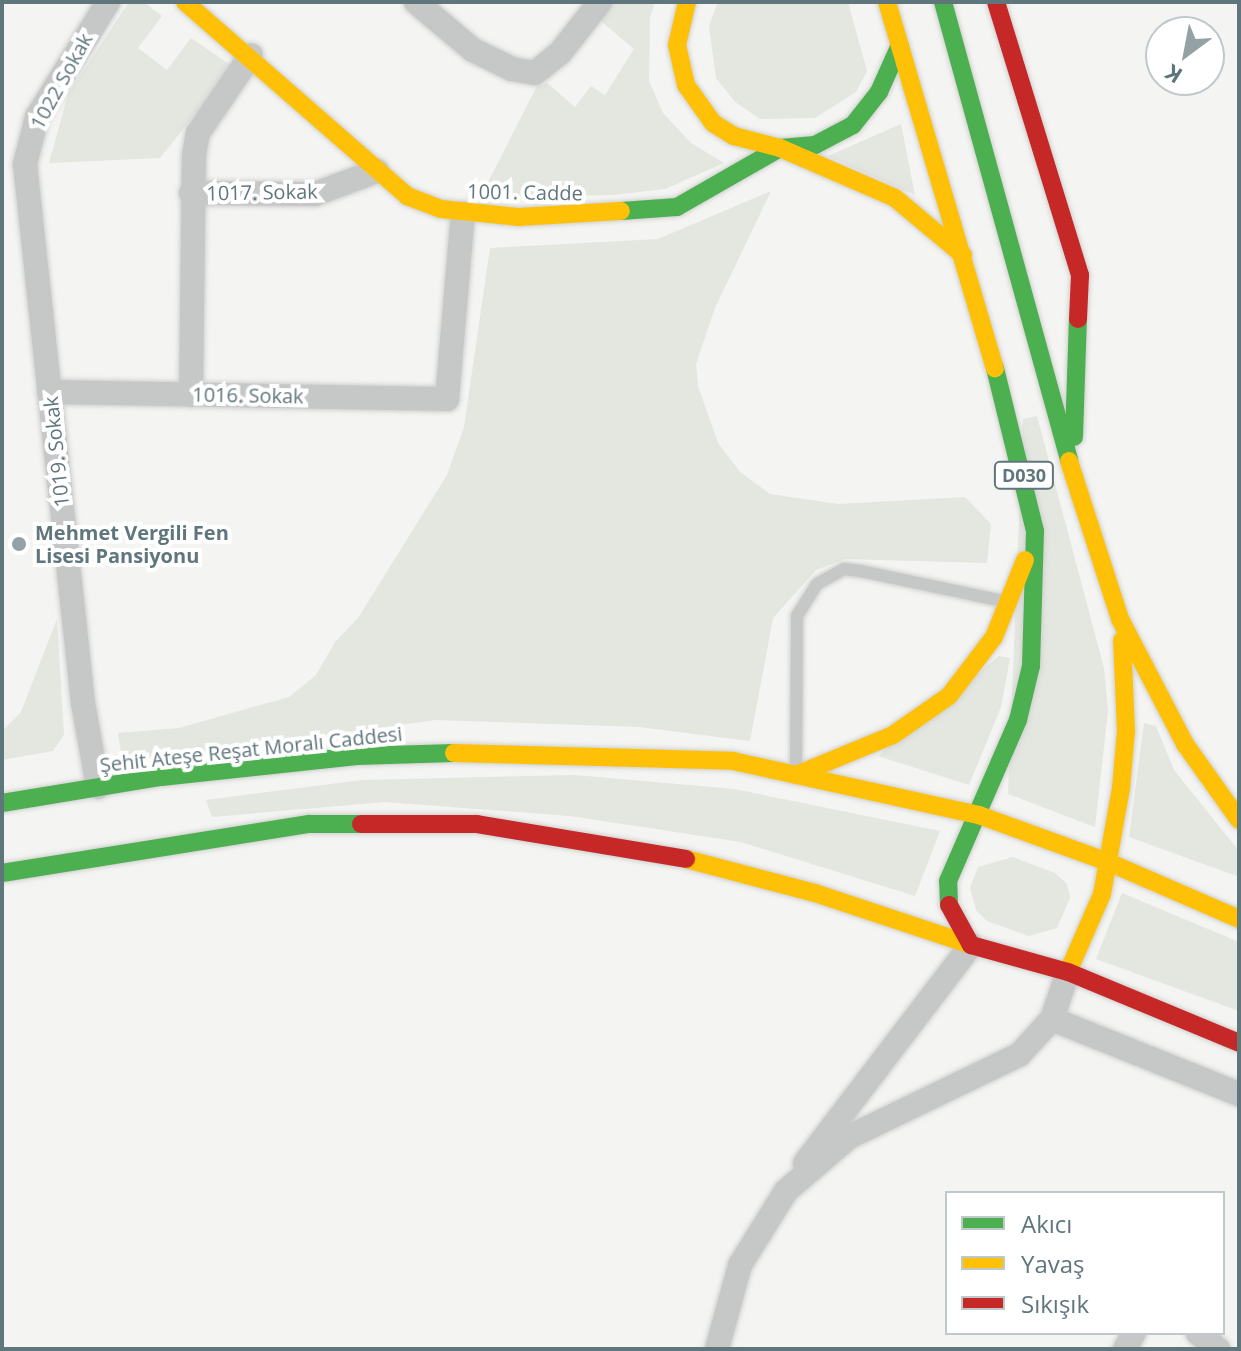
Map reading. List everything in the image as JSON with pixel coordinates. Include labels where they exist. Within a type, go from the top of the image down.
[{"type":"main road","name":"1001. Cadde","points":[[185,2],[251,55],[407,196],[463,214],[612,215],[677,207],[780,148]]},
{"type":"main road","points":[[687,2],[677,45],[679,64],[692,94],[713,123],[734,136],[780,148],[895,198],[963,255]]},
{"type":"main road","name":"D030","points":[[887,2],[1012,425],[1035,531],[1031,666],[1018,720],[948,881],[949,905],[971,945]]},
{"type":"main road","name":"D030","points":[[943,2],[1072,472],[1120,619],[1178,732],[1239,820]]},
{"type":"main road","points":[[996,2],[1080,275],[1072,472]]},
{"type":"main road","points":[[780,148],[815,145],[853,125],[879,92],[900,45]]},
{"type":"main road","points":[[796,775],[893,735],[949,696],[994,637],[1010,603],[1035,531]]},
{"type":"main road","points":[[1068,972],[1084,945],[1108,862],[1126,731],[1120,619]]},
{"type":"main road","name":"Şehit Ateşe Reşat Moralı Caddesi","points":[[2,803],[98,787],[357,756],[503,751],[733,761],[979,815],[1108,862],[1239,919]]},
{"type":"main road","points":[[2,873],[309,824],[477,824],[649,849],[815,893],[971,945],[1068,972],[1239,1043]]},
{"type":"street","name":"1022 Sokak","points":[[14,164],[37,117],[108,2]]},
{"type":"street","points":[[416,2],[473,50],[512,69],[535,73],[560,53],[600,2]]},
{"type":"street","points":[[191,395],[191,193],[198,133],[251,55]]},
{"type":"street","name":"1019. Sokak","points":[[14,164],[49,392],[83,703],[98,787]]},
{"type":"street","name":"1017. Sokak","points":[[191,193],[315,194],[377,171]]},
{"type":"street","name":"1016. Sokak","points":[[49,392],[447,399],[463,214]]},
{"type":"street","points":[[717,1349],[740,1265],[786,1191],[971,945]]},
{"type":"street","points":[[786,1191],[849,1137],[1019,1055],[1052,1019],[1068,972]]},
{"type":"street","points":[[1052,1019],[1239,1094]]},
{"type":"street","points":[[1200,1335],[1218,1349]]},
{"type":"lane","points":[[796,775],[797,616],[817,584],[844,569],[1010,603]]},
{"type":"shaded area","points":[[129,2],[144,2],[162,16],[138,48],[167,70],[191,38],[233,67],[160,158],[49,163],[68,94]]},
{"type":"shaded area","points":[[614,2],[655,2],[650,17],[649,81],[663,113],[691,143],[724,163],[665,189],[613,195],[489,197],[487,184],[537,86],[547,83],[575,107],[591,86],[605,95],[634,49],[601,21]]},
{"type":"shaded area","points":[[718,2],[848,2],[867,71],[856,92],[815,118],[760,119],[735,102],[716,78],[709,26]]},
{"type":"shaded area","points":[[901,124],[915,195],[828,156]]},
{"type":"shaded area","points":[[771,191],[715,308],[696,364],[698,386],[718,443],[740,472],[770,494],[838,504],[965,497],[991,524],[987,563],[845,559],[816,570],[773,618],[750,741],[639,727],[436,720],[123,763],[118,733],[179,728],[289,697],[316,675],[335,642],[358,618],[447,475],[464,427],[490,248],[658,239]]},
{"type":"shaded area","points":[[1037,416],[1104,668],[1108,711],[1095,827],[1008,794],[1023,419]]},
{"type":"shaded area","points":[[57,619],[64,735],[53,751],[2,760],[2,731],[21,712]]},
{"type":"shaded area","points":[[999,656],[1010,658],[1001,707],[969,785],[878,756]]},
{"type":"shaded area","points":[[1144,723],[1156,726],[1174,770],[1239,851],[1239,877],[1129,837]]},
{"type":"shaded area","points":[[575,775],[734,789],[940,831],[915,896],[741,842],[570,816],[385,802],[212,817],[206,800],[362,780]]},
{"type":"shaded area","points":[[1013,857],[1055,873],[1067,884],[1070,898],[1057,928],[1029,936],[987,921],[976,910],[970,888],[978,867]]},
{"type":"shaded area","points":[[1122,893],[1239,942],[1239,1011],[1096,959]]},
{"type":"traffic: fast","points":[[943,2],[1069,461]]},
{"type":"traffic: fast","points":[[780,148],[815,145],[853,125],[879,92],[900,45]]},
{"type":"traffic: fast","points":[[621,211],[677,207],[780,148]]},
{"type":"traffic: fast","points":[[1074,437],[1078,319]]},
{"type":"traffic: fast","points":[[949,905],[948,881],[1018,720],[1031,666],[1035,531],[995,368]]},
{"type":"traffic: fast","points":[[2,803],[161,777],[357,756],[454,753]]},
{"type":"traffic: fast","points":[[2,873],[309,824],[361,824]]},
{"type":"traffic: slow","points":[[185,2],[407,196],[441,209],[518,217],[621,211]]},
{"type":"traffic: slow","points":[[687,2],[677,45],[686,85],[713,123],[734,136],[780,148]]},
{"type":"traffic: slow","points":[[887,2],[995,368]]},
{"type":"traffic: slow","points":[[780,148],[895,198],[963,255]]},
{"type":"traffic: slow","points":[[1069,461],[1120,619],[1185,744],[1239,820]]},
{"type":"traffic: slow","points":[[796,775],[893,735],[949,696],[994,637],[1025,560]]},
{"type":"traffic: slow","points":[[1068,972],[1102,894],[1121,788],[1126,731],[1122,640]]},
{"type":"traffic: slow","points":[[454,753],[733,761],[979,815]]},
{"type":"traffic: slow","points":[[979,815],[1108,862],[1239,919]]},
{"type":"traffic: slow","points":[[686,859],[815,893],[971,945]]},
{"type":"traffic: jam","points":[[996,2],[1080,275],[1078,319]]},
{"type":"traffic: jam","points":[[361,824],[477,824],[686,859]]},
{"type":"traffic: jam","points":[[949,905],[971,945],[1068,972],[1239,1043]]},
{"type":"place","name":"Mehmet Vergili Fen Lisesi Pansiyonu","points":[[19,544]]}]
